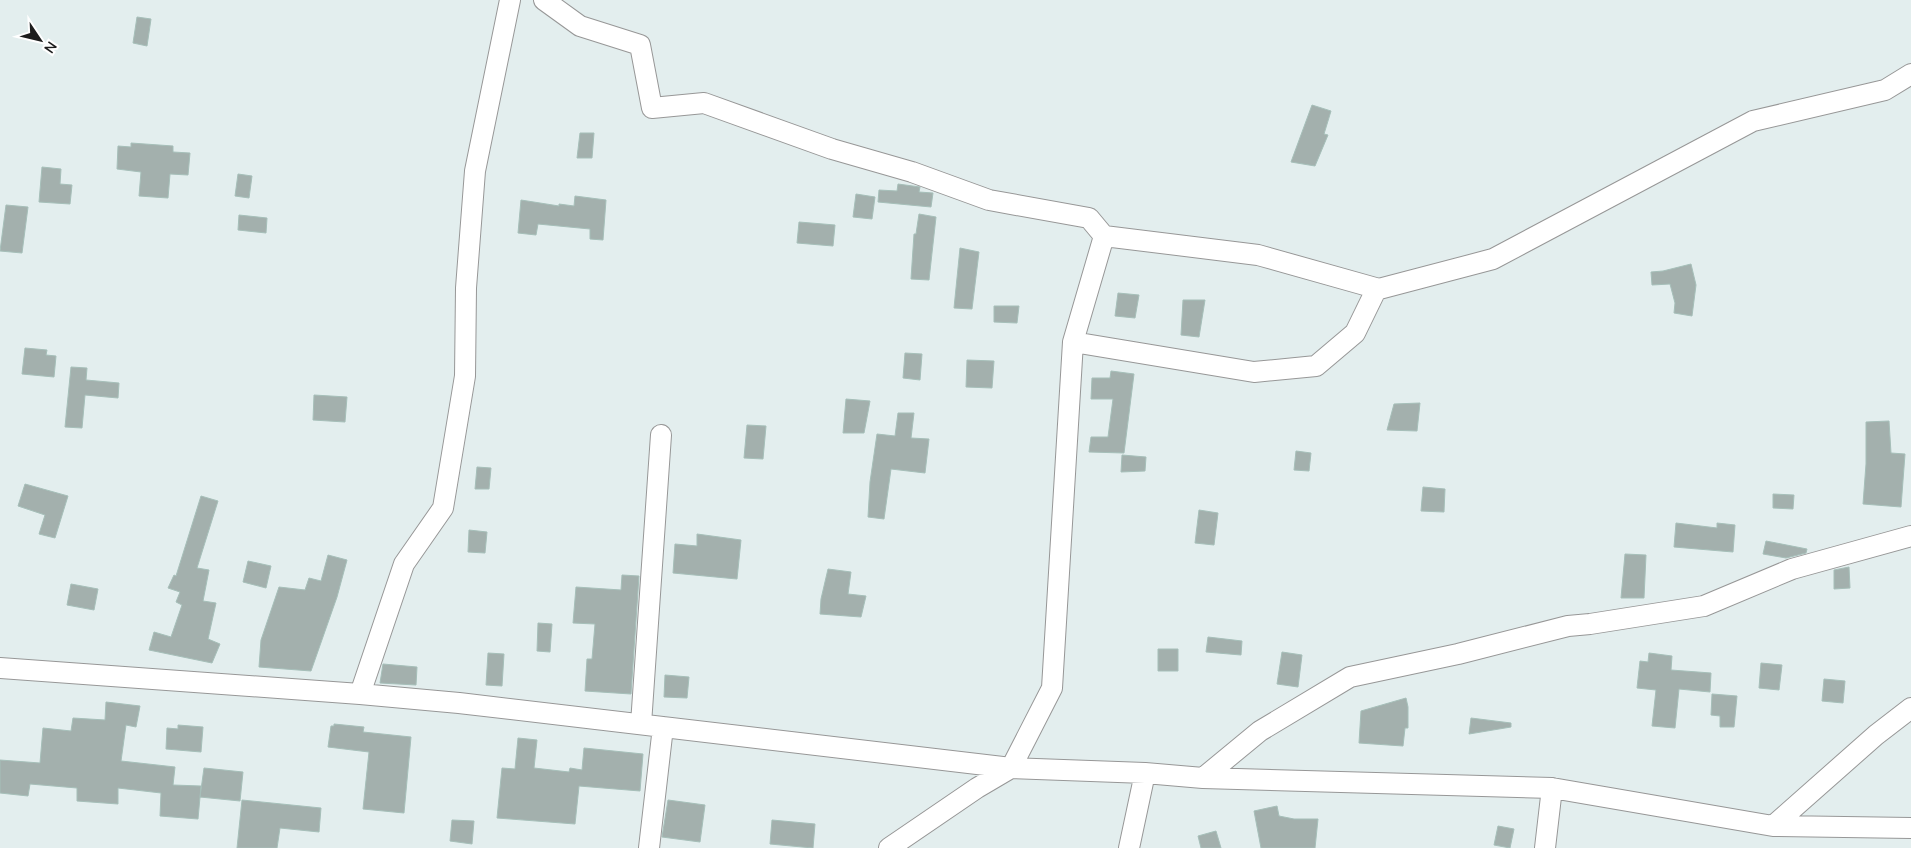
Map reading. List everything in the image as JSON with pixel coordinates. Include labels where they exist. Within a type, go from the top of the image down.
[{"type":"street","points":[[360,694],[404,564],[443,508],[465,376],[466,288],[475,171],[510,0]]},
{"type":"street","points":[[544,0],[580,26],[640,45],[652,108],[704,103],[832,148],[912,172],[988,200],[1089,218],[1104,236],[1258,255],[1379,289],[1493,259],[1752,121],[1885,90],[1911,74]]},
{"type":"street","points":[[895,846],[977,788],[1012,768],[1052,688],[1072,342],[1104,236]]},
{"type":"street","points":[[1072,342],[1254,372],[1316,366],[1355,333],[1376,290]]},
{"type":"street","points":[[641,724],[661,435]]},
{"type":"street","points":[[1202,778],[1260,732],[1350,677],[1458,654],[1568,626],[1704,606],[1792,569],[1911,536]]},
{"type":"street","points":[[0,668],[459,703],[1012,768],[1145,773],[1202,778],[1552,788],[1773,826],[1911,828]]},
{"type":"street","points":[[1773,826],[1876,735],[1911,708]]},
{"type":"street","points":[[650,848],[663,727]]},
{"type":"street","points":[[1129,848],[1145,773]]},
{"type":"street","points":[[1545,848],[1552,788]]},
{"type":"building","points":[[137,17],[151,19],[147,46],[133,43]]},
{"type":"building","points":[[1312,105],[1331,111],[1324,134],[1328,135],[1315,166],[1291,162]]},
{"type":"building","points":[[580,133],[594,133],[592,158],[577,158]]},
{"type":"building","points":[[131,143],[173,146],[173,152],[190,153],[188,175],[170,174],[168,198],[139,196],[141,172],[117,169],[118,146],[131,147]]},
{"type":"building","points":[[42,167],[61,169],[60,184],[72,185],[70,204],[39,202]]},
{"type":"building","points":[[238,174],[252,176],[249,198],[235,196]]},
{"type":"building","points":[[898,184],[920,187],[919,192],[933,193],[931,207],[878,202],[879,190],[897,191]]},
{"type":"building","points":[[856,194],[875,197],[872,219],[853,217]]},
{"type":"building","points":[[575,196],[606,200],[603,240],[590,239],[590,229],[538,224],[536,235],[518,233],[521,200],[559,206],[559,204],[574,206]]},
{"type":"building","points":[[6,205],[28,207],[22,253],[0,251]]},
{"type":"building","points":[[919,214],[936,217],[929,280],[911,279],[914,234],[916,234]]},
{"type":"building","points":[[239,215],[267,218],[266,233],[238,230]]},
{"type":"building","points":[[799,222],[835,225],[833,246],[797,243]]},
{"type":"building","points":[[960,248],[979,252],[972,309],[954,308]]},
{"type":"building","points":[[1691,264],[1696,285],[1692,316],[1674,313],[1675,303],[1670,284],[1652,285],[1651,272]]},
{"type":"building","points":[[1118,293],[1139,295],[1135,318],[1115,316]]},
{"type":"building","points":[[1183,300],[1205,300],[1199,337],[1181,335]]},
{"type":"building","points":[[994,306],[1019,306],[1017,323],[994,322]]},
{"type":"building","points":[[25,348],[47,350],[46,355],[56,356],[54,377],[22,374]]},
{"type":"building","points":[[905,353],[922,354],[920,380],[903,378]]},
{"type":"building","points":[[967,360],[994,361],[992,388],[966,387]]},
{"type":"building","points":[[71,367],[87,368],[86,380],[119,383],[118,398],[85,395],[82,428],[65,427]]},
{"type":"building","points":[[1111,371],[1134,374],[1124,453],[1089,452],[1091,437],[1108,437],[1113,399],[1091,399],[1092,378],[1110,378]]},
{"type":"building","points":[[314,395],[347,397],[345,422],[313,420]]},
{"type":"building","points":[[846,399],[870,401],[864,433],[843,433]]},
{"type":"building","points":[[1420,403],[1417,431],[1387,430],[1394,404]]},
{"type":"building","points":[[898,413],[914,413],[911,438],[929,439],[925,473],[891,469],[884,519],[868,517],[870,482],[877,434],[895,436]]},
{"type":"building","points":[[1889,421],[1891,453],[1905,454],[1901,507],[1863,504],[1866,464],[1866,422]]},
{"type":"building","points":[[747,425],[766,426],[763,459],[744,458]]},
{"type":"building","points":[[1296,451],[1311,453],[1309,471],[1294,470]]},
{"type":"building","points":[[1122,455],[1146,457],[1145,471],[1121,472]]},
{"type":"building","points":[[477,467],[491,468],[489,489],[475,489]]},
{"type":"building","points":[[25,484],[68,496],[55,538],[39,534],[45,515],[18,506]]},
{"type":"building","points":[[1423,487],[1445,489],[1444,512],[1421,511]]},
{"type":"building","points":[[1773,494],[1794,495],[1793,509],[1773,508]]},
{"type":"building","points":[[201,496],[218,501],[197,568],[209,570],[203,601],[216,603],[208,639],[220,644],[212,663],[149,650],[154,632],[171,637],[182,605],[176,602],[180,592],[168,588],[174,575],[176,576]]},
{"type":"building","points":[[1199,510],[1218,513],[1214,545],[1195,543]]},
{"type":"building","points":[[1676,523],[1717,528],[1717,523],[1735,525],[1733,552],[1674,547]]},
{"type":"building","points":[[469,530],[487,532],[485,553],[468,552]]},
{"type":"building","points":[[697,534],[741,540],[737,579],[673,573],[675,544],[697,546]]},
{"type":"building","points":[[1766,541],[1807,549],[1806,553],[1786,558],[1763,554]]},
{"type":"building","points":[[1625,554],[1646,555],[1644,598],[1621,598]]},
{"type":"building","points":[[328,555],[347,560],[337,597],[311,671],[259,667],[261,640],[279,587],[305,590],[309,578],[321,581]]},
{"type":"building","points":[[248,561],[271,566],[266,588],[243,582]]},
{"type":"building","points":[[1849,567],[1850,588],[1834,589],[1834,570]]},
{"type":"building","points":[[828,569],[851,572],[848,594],[866,596],[861,617],[820,614],[821,599]]},
{"type":"building","points":[[622,575],[639,576],[631,694],[585,691],[587,659],[592,659],[595,624],[573,623],[576,587],[621,590]]},
{"type":"building","points":[[71,584],[98,589],[94,610],[67,605]]},
{"type":"building","points":[[538,623],[552,624],[550,652],[537,651]]},
{"type":"building","points":[[1208,637],[1242,641],[1241,655],[1206,652]]},
{"type":"building","points":[[1158,649],[1178,649],[1178,671],[1158,671]]},
{"type":"building","points":[[1282,652],[1302,655],[1298,687],[1277,684]]},
{"type":"building","points":[[488,653],[504,654],[502,686],[486,685]]},
{"type":"building","points":[[1649,653],[1672,656],[1671,670],[1711,673],[1710,692],[1679,689],[1675,728],[1652,726],[1656,690],[1637,688],[1640,661],[1648,662]]},
{"type":"building","points":[[1761,663],[1782,665],[1779,690],[1759,688]]},
{"type":"building","points":[[383,664],[417,667],[416,685],[380,683]]},
{"type":"building","points":[[665,675],[689,677],[687,698],[664,697]]},
{"type":"building","points":[[1824,679],[1845,681],[1843,703],[1822,701]]},
{"type":"building","points":[[1712,694],[1737,696],[1734,727],[1720,727],[1720,716],[1711,715]]},
{"type":"building","points":[[1406,698],[1408,728],[1405,728],[1403,746],[1359,743],[1361,711]]},
{"type":"building","points":[[106,702],[140,706],[136,727],[126,725],[121,761],[175,767],[173,785],[201,786],[198,819],[160,816],[161,793],[118,788],[118,804],[77,801],[77,788],[30,784],[28,796],[0,793],[0,760],[40,763],[43,728],[71,731],[73,718],[105,720]]},
{"type":"building","points":[[1471,718],[1511,723],[1511,727],[1469,734]]},
{"type":"building","points":[[334,724],[364,727],[363,732],[411,737],[404,813],[363,809],[369,752],[328,747],[331,726],[334,726]]},
{"type":"building","points":[[178,725],[203,727],[201,752],[166,749],[167,728],[178,729]]},
{"type":"building","points":[[518,738],[537,740],[534,768],[569,772],[570,768],[582,770],[584,748],[643,754],[640,791],[579,786],[575,824],[497,818],[502,768],[515,769]]},
{"type":"building","points":[[204,768],[243,772],[240,801],[200,797]]},
{"type":"building","points":[[242,800],[321,808],[319,832],[280,828],[277,848],[237,848]]},
{"type":"building","points":[[668,800],[705,805],[700,842],[662,837]]},
{"type":"building","points":[[1277,806],[1279,816],[1294,819],[1318,819],[1315,848],[1261,848],[1254,811]]},
{"type":"building","points":[[452,820],[474,821],[472,844],[450,841]]},
{"type":"building","points":[[772,820],[815,824],[813,848],[770,844]]},
{"type":"building","points":[[1498,826],[1514,829],[1510,848],[1494,845]]},
{"type":"building","points":[[1216,831],[1221,848],[1201,848],[1198,836]]}]
